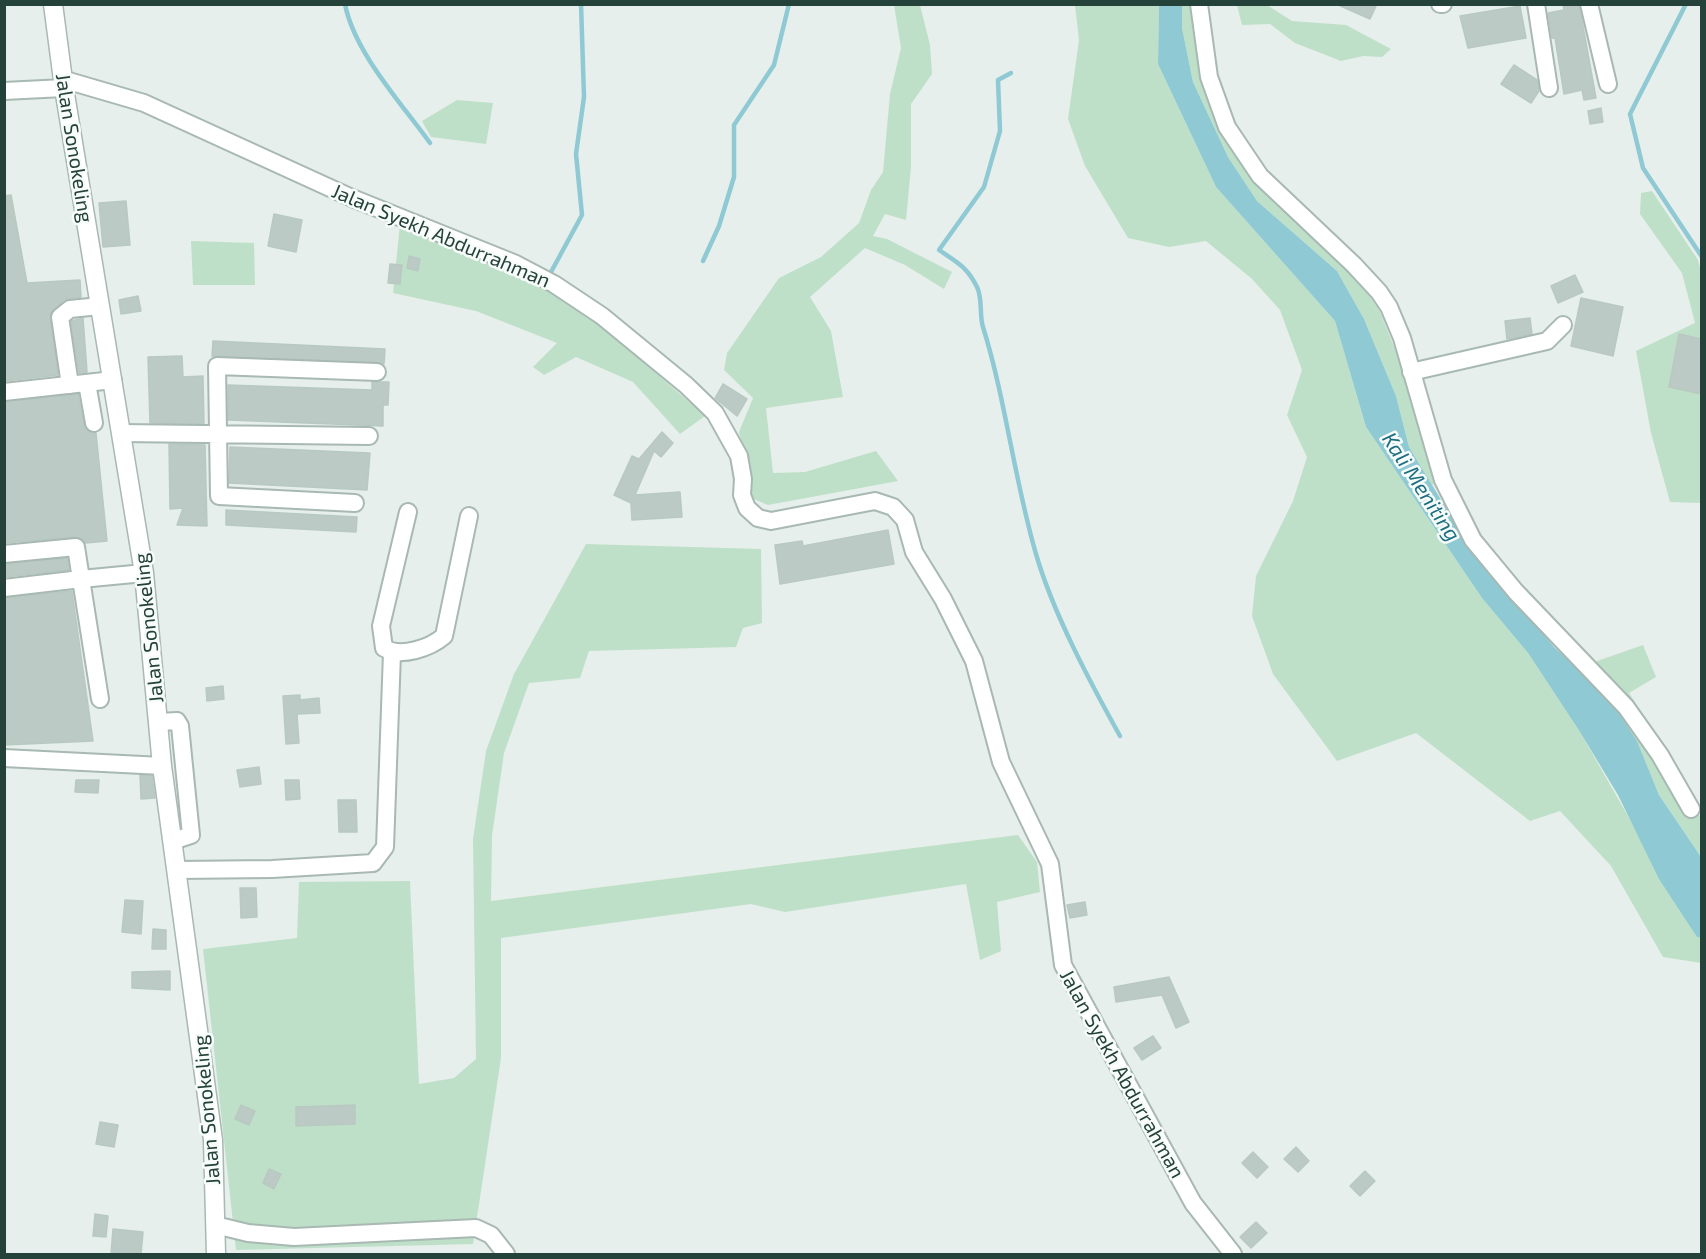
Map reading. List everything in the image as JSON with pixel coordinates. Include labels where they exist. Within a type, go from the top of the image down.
[{"type":"street","name":"Jalan Sonokeling","points":[[53,4],[63,84],[144,573],[162,766],[213,1140],[216,1254]]},
{"type":"street","points":[[1199,4],[1209,77],[1236,143],[1260,176],[1379,292],[1396,323],[1443,480],[1473,540],[1516,592],[1626,707],[1660,754],[1692,809]]},
{"type":"street","points":[[1536,4],[1549,88]]},
{"type":"street","points":[[1588,4],[1608,84]]},
{"type":"street","points":[[4,91],[63,84]]},
{"type":"street","name":"Jalan Syekh Abdurrahman","points":[[63,84],[144,103],[342,193],[516,264],[554,284],[602,316],[686,385],[715,413],[739,456],[745,504],[758,518],[771,520],[869,501],[881,502],[897,510],[908,525],[919,561],[944,599],[974,661],[1001,762],[1050,864],[1063,965],[1193,1203],[1233,1254]]},
{"type":"street","points":[[70,386],[60,317],[69,309],[100,306]]},
{"type":"street","points":[[1412,372],[1547,341],[1563,325]]},
{"type":"street","points":[[355,503],[219,496],[217,366],[377,372]]},
{"type":"street","points":[[4,392],[113,380]]},
{"type":"street","points":[[87,383],[94,423]]},
{"type":"street","points":[[122,433],[369,436]]},
{"type":"street","points":[[408,512],[381,626],[384,648],[392,652],[434,645],[444,636],[469,516]]},
{"type":"street","points":[[4,554],[76,547],[100,699]]},
{"type":"street","points":[[4,588],[144,573]]},
{"type":"street","points":[[177,870],[373,863],[385,847],[392,652]]},
{"type":"street","points":[[159,722],[177,721],[180,726],[191,835],[173,841]]},
{"type":"street","points":[[4,758],[162,766]]},
{"type":"street","points":[[215,1225],[268,1236],[294,1237],[476,1228],[491,1235],[506,1254]]},
{"type":"green space","points":[[894,5],[920,5],[930,45],[932,74],[911,104],[911,167],[906,220],[885,214],[873,236],[887,239],[952,272],[944,289],[905,265],[865,248],[810,297],[831,331],[843,397],[766,408],[773,473],[805,472],[876,451],[898,481],[768,505],[751,498],[739,432],[753,398],[724,370],[727,353],[779,278],[821,257],[859,223],[871,190],[883,172],[890,94],[901,48]]},
{"type":"green space","points":[[1075,5],[1159,5],[1158,64],[1216,187],[1335,321],[1366,427],[1482,598],[1528,653],[1580,732],[1697,937],[1701,938],[1701,963],[1663,957],[1611,866],[1560,811],[1530,821],[1416,733],[1337,761],[1273,674],[1252,616],[1256,576],[1293,501],[1307,457],[1287,415],[1302,370],[1280,310],[1252,279],[1206,241],[1169,247],[1128,238],[1085,166],[1068,119],[1079,40]]},
{"type":"green space","points":[[1182,5],[1192,5],[1223,130],[1358,278],[1380,312],[1403,369],[1438,482],[1432,485],[1409,447],[1396,396],[1364,319],[1337,271],[1257,201],[1228,157],[1193,82],[1182,28]]},
{"type":"green space","points":[[1237,5],[1267,5],[1292,21],[1346,25],[1391,49],[1382,57],[1363,56],[1341,61],[1295,43],[1270,24],[1242,25]]},
{"type":"green space","points":[[457,100],[493,103],[486,144],[431,137],[422,121]]},
{"type":"green space","points":[[1652,191],[1698,260],[1701,271],[1701,503],[1670,502],[1651,433],[1636,351],[1695,323],[1682,273],[1640,214],[1641,193]]},
{"type":"green space","points":[[400,224],[548,289],[585,311],[705,416],[680,434],[633,382],[576,357],[544,375],[533,367],[557,343],[476,311],[393,293]]},
{"type":"green space","points":[[191,241],[254,243],[255,285],[193,285]]},
{"type":"green space","points":[[586,544],[761,549],[762,623],[743,628],[736,647],[589,651],[580,678],[529,683],[504,753],[492,836],[491,901],[1018,835],[1037,862],[1040,892],[997,902],[1001,951],[980,960],[966,884],[785,912],[751,904],[501,938],[501,1058],[473,1244],[236,1250],[203,949],[297,938],[299,882],[410,881],[419,1084],[454,1078],[476,1059],[473,839],[486,751],[514,674]]},
{"type":"green space","points":[[1643,645],[1656,677],[1629,693],[1663,746],[1701,818],[1701,857],[1659,795],[1637,741],[1577,668]]},
{"type":"water","name":"Kali Meniting","points":[[1159,5],[1182,5],[1182,28],[1193,82],[1228,157],[1257,201],[1337,271],[1364,319],[1396,396],[1409,447],[1474,554],[1555,648],[1606,694],[1637,741],[1659,795],[1701,857],[1701,938],[1697,937],[1659,879],[1618,795],[1580,732],[1528,653],[1482,598],[1366,427],[1335,321],[1216,187],[1158,64]]},
{"type":"building","points":[[1336,4],[1377,4],[1370,19]]},
{"type":"building","points":[[1563,4],[1579,4],[1596,98],[1584,100],[1582,90],[1564,94],[1555,38],[1552,38],[1548,13],[1564,10]]},
{"type":"building","points":[[1520,6],[1526,38],[1468,48],[1460,16]]},
{"type":"building","points":[[1514,65],[1537,80],[1539,91],[1531,103],[1501,84]]},
{"type":"building","points":[[1601,108],[1603,122],[1590,124],[1588,111]]},
{"type":"building","points":[[11,195],[27,283],[80,280],[81,297],[64,300],[50,314],[58,375],[4,381],[4,196]]},
{"type":"building","points":[[126,201],[130,245],[103,247],[99,203]]},
{"type":"building","points":[[274,214],[302,220],[296,252],[268,246]]},
{"type":"building","points":[[409,256],[420,259],[418,271],[407,268]]},
{"type":"building","points":[[390,264],[402,265],[400,284],[388,283]]},
{"type":"building","points":[[1575,275],[1583,292],[1558,303],[1551,286]]},
{"type":"building","points":[[138,296],[141,311],[121,314],[119,300]]},
{"type":"building","points":[[1581,298],[1623,307],[1613,356],[1571,346]]},
{"type":"building","points":[[83,318],[87,372],[79,373],[71,321]]},
{"type":"building","points":[[1530,318],[1532,334],[1507,339],[1505,321]]},
{"type":"building","points":[[1679,334],[1701,339],[1701,394],[1669,387]]},
{"type":"building","points":[[213,341],[385,349],[384,364],[212,356]]},
{"type":"building","points":[[182,356],[183,377],[203,376],[204,424],[150,423],[148,357]]},
{"type":"building","points":[[372,382],[389,382],[388,405],[383,405],[383,426],[228,420],[228,385],[372,390]]},
{"type":"building","points":[[723,384],[747,399],[737,416],[715,398]]},
{"type":"building","points":[[78,394],[84,425],[90,433],[96,433],[107,541],[86,543],[75,537],[4,543],[4,402]]},
{"type":"building","points":[[662,432],[673,443],[661,457],[654,451],[635,495],[680,492],[682,517],[632,520],[631,503],[614,495],[632,456],[639,459]]},
{"type":"building","points":[[169,444],[205,445],[207,526],[177,525],[183,508],[170,509]]},
{"type":"building","points":[[230,447],[370,453],[367,490],[229,483]]},
{"type":"building","points":[[226,510],[357,517],[356,532],[226,525]]},
{"type":"building","points":[[888,530],[894,564],[780,584],[775,545],[802,541],[803,546]]},
{"type":"building","points":[[67,558],[69,570],[4,577],[4,564]]},
{"type":"building","points":[[72,591],[93,741],[4,745],[4,598]]},
{"type":"building","points":[[223,686],[224,699],[207,701],[206,688]]},
{"type":"building","points":[[300,695],[300,700],[319,698],[320,713],[297,714],[299,743],[286,744],[283,696]]},
{"type":"building","points":[[259,767],[261,784],[240,787],[237,770]]},
{"type":"building","points":[[140,775],[152,776],[155,798],[141,799]]},
{"type":"building","points":[[76,780],[99,780],[98,793],[75,792]]},
{"type":"building","points":[[285,780],[299,780],[300,799],[286,800]]},
{"type":"building","points":[[338,800],[356,800],[357,832],[339,832]]},
{"type":"building","points":[[240,888],[256,888],[257,917],[241,918]]},
{"type":"building","points":[[125,900],[143,901],[141,934],[122,932]]},
{"type":"building","points":[[1085,902],[1087,915],[1070,918],[1067,905]]},
{"type":"building","points":[[153,929],[166,930],[166,949],[152,949]]},
{"type":"building","points":[[170,971],[170,990],[132,988],[132,972]]},
{"type":"building","points":[[1169,977],[1189,1022],[1176,1028],[1162,995],[1116,1002],[1114,987]]},
{"type":"building","points":[[1153,1036],[1161,1048],[1142,1060],[1134,1048]]},
{"type":"building","points":[[241,1105],[255,1111],[249,1125],[235,1119]]},
{"type":"building","points":[[355,1105],[355,1124],[296,1126],[296,1107]]},
{"type":"building","points":[[100,1122],[118,1125],[114,1147],[96,1144]]},
{"type":"building","points":[[1296,1147],[1309,1161],[1298,1172],[1284,1159]]},
{"type":"building","points":[[1253,1152],[1268,1167],[1257,1178],[1242,1163]]},
{"type":"building","points":[[269,1169],[281,1174],[274,1189],[263,1183]]},
{"type":"building","points":[[1365,1171],[1375,1181],[1360,1196],[1350,1186]]},
{"type":"building","points":[[95,1214],[108,1216],[106,1237],[93,1236]]},
{"type":"building","points":[[1256,1222],[1267,1233],[1251,1248],[1240,1237]]},
{"type":"building","points":[[113,1229],[143,1232],[141,1254],[111,1254]]},
{"type":"waterway","points":[[345,4],[350,22],[368,59],[430,143]]},
{"type":"waterway","points":[[551,272],[582,215],[576,154],[584,97],[581,4]]},
{"type":"waterway","points":[[703,261],[719,226],[734,177],[734,125],[774,65],[789,4]]},
{"type":"waterway","points":[[1686,4],[1630,114],[1643,168],[1702,257]]},
{"type":"waterway","points":[[1011,73],[998,80],[1000,131],[984,187],[939,250],[965,270],[979,292],[982,322],[998,383],[1028,526],[1043,577],[1062,623],[1120,736]]}]
